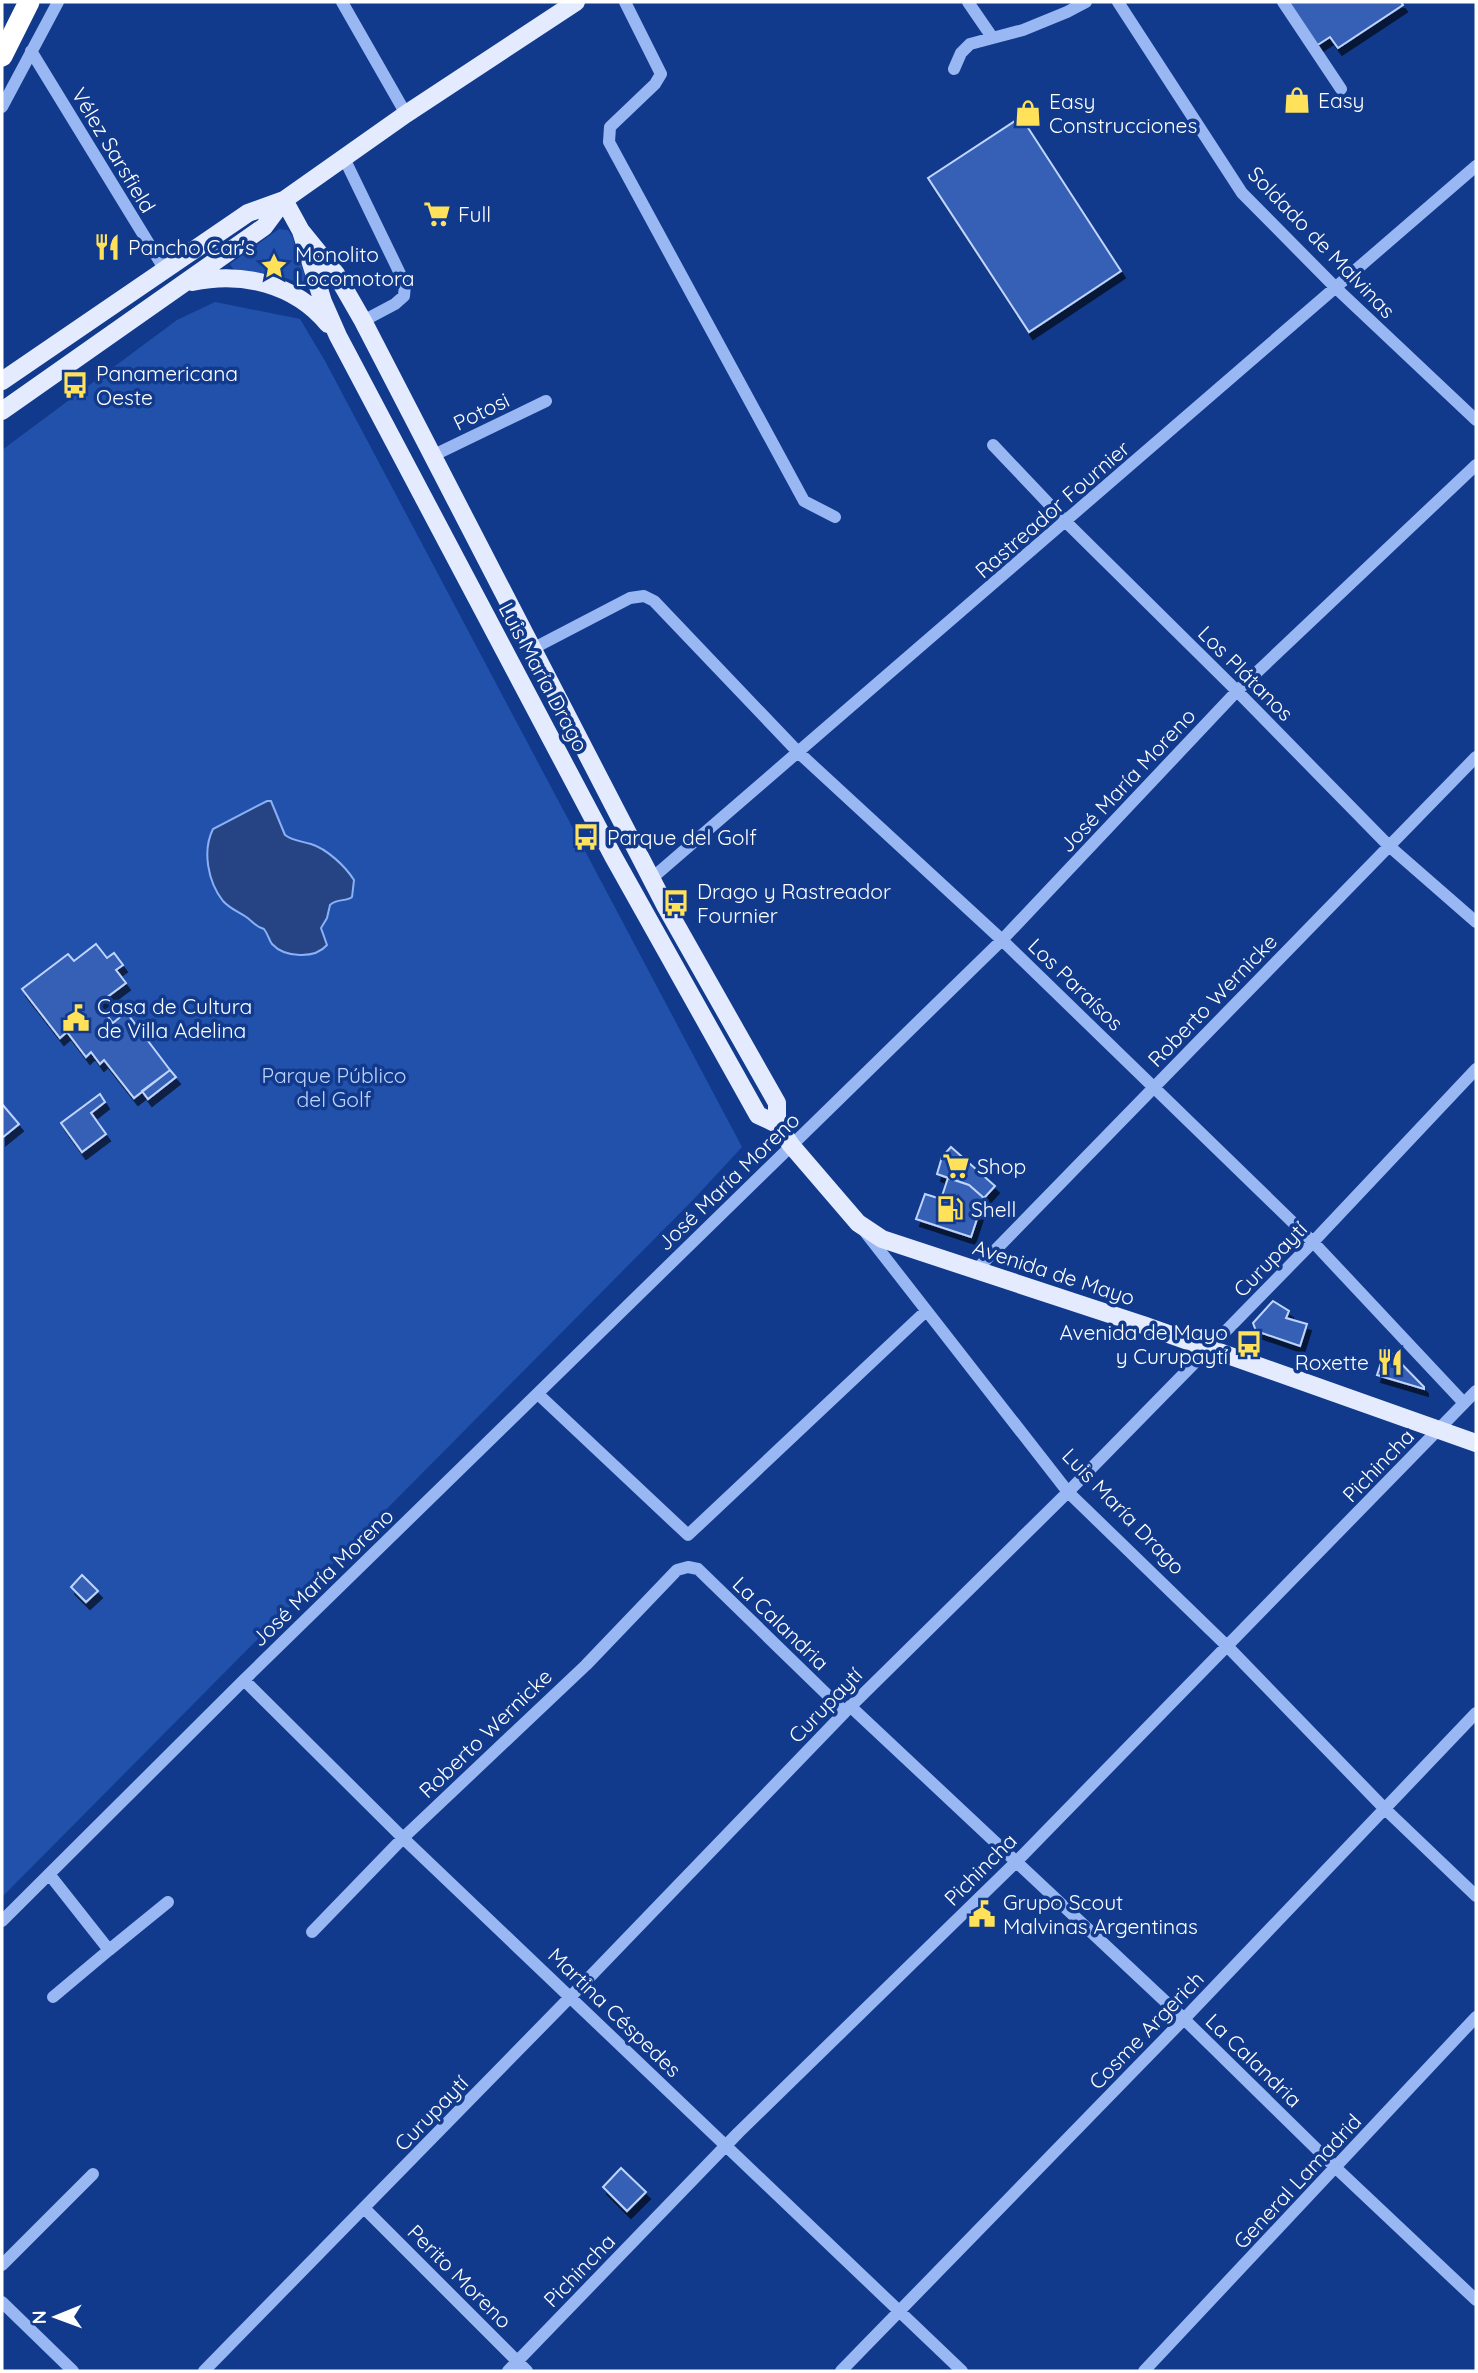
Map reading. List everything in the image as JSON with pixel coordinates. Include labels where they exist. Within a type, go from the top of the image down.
[{"type":"highway","points":[[2,56],[29,2]]},
{"type":"main road","points":[[2,381],[248,213],[284,200],[407,114],[576,2]]},
{"type":"main road","points":[[2,411],[264,226],[284,200]]},
{"type":"main road","name":"Luis María Drago","points":[[284,200],[301,231],[336,274],[363,321],[651,878],[777,1103],[777,1124]]},
{"type":"main road","name":"Luis María Drago","points":[[301,231],[323,302],[338,336],[626,880],[758,1115],[777,1124],[791,1145],[858,1223]]},
{"type":"main road","points":[[185,284],[226,277],[246,278],[273,285],[298,297],[320,314],[338,336]]},
{"type":"main road","name":"Avenida de Mayo","points":[[858,1223],[882,1239],[1208,1348],[1476,1443]]},
{"type":"street","points":[[2,107],[58,2]]},
{"type":"street","points":[[342,2],[407,114]]},
{"type":"street","points":[[625,2],[661,74],[655,84],[610,127],[609,142],[804,501],[835,517]]},
{"type":"street","points":[[968,2],[992,37]]},
{"type":"street","points":[[954,69],[961,53],[970,44],[1023,30],[1086,2]]},
{"type":"street","name":"Soldado de Malvinas","points":[[1118,2],[1242,193],[1336,288],[1476,419]]},
{"type":"street","points":[[1283,2],[1341,89]]},
{"type":"street","name":"Vélez Sarsfield","points":[[31,51],[165,270]]},
{"type":"street","points":[[344,158],[405,284],[404,296],[395,304],[363,321]]},
{"type":"street","name":"Rastreador Fournier","points":[[651,878],[1476,166]]},
{"type":"street","name":"Potosi","points":[[432,456],[547,401]]},
{"type":"street","name":"Los Plátanos","points":[[993,446],[1389,846],[1476,922]]},
{"type":"street","name":"José María Moreno","points":[[2,1921],[244,1680],[1002,940],[1237,691],[1476,465]]},
{"type":"street","name":"Los Paraísos","points":[[534,648],[630,598],[644,596],[654,601],[798,752],[1002,940],[1313,1242],[1464,1404]]},
{"type":"street","name":"Roberto Wernicke","points":[[976,1269],[1476,757]]},
{"type":"street","name":"Curupaytí","points":[[204,2371],[571,1997],[848,1709],[1068,1492],[1313,1242],[1476,1069]]},
{"type":"street","name":"Luis María Drago","points":[[858,1223],[1068,1492],[1228,1647],[1384,1808],[1476,1896]]},
{"type":"street","points":[[538,1394],[688,1535],[926,1311]]},
{"type":"street","name":"Pichincha","points":[[508,2371],[727,2146],[1017,1861],[1476,1391]]},
{"type":"street","name":"Roberto Wernicke","points":[[312,1932],[403,1838],[586,1665],[677,1570],[688,1567]]},
{"type":"street","name":"La Calandria","points":[[688,1567],[698,1569],[1017,1861],[1476,2300]]},
{"type":"street","name":"Martina Céspedes","points":[[244,1680],[403,1838],[961,2371]]},
{"type":"street","name":"Cosme Argerich","points":[[841,2371],[1184,2020],[1476,1713]]},
{"type":"street","points":[[49,1874],[109,1950]]},
{"type":"street","points":[[53,1997],[168,1902]]},
{"type":"street","name":"General Lamadrid","points":[[1144,2371],[1476,2017]]},
{"type":"street","points":[[2,2265],[93,2174]]},
{"type":"street","name":"Perito Moreno","points":[[364,2208],[527,2371]]},
{"type":"street","points":[[2,2302],[73,2371]]},
{"type":"green space","points":[[279,229],[288,230],[292,236],[306,280],[304,285],[280,276],[234,270],[230,264]]},
{"type":"green space","name":"Parque Público del Golf","points":[[215,302],[300,319],[325,361],[742,1147],[692,1201],[2,1897],[2,450],[177,320]]},
{"type":"shaded area","points":[[271,801],[285,835],[323,850],[341,864],[354,880],[352,897],[330,905],[321,928],[327,945],[315,953],[300,955],[278,949],[264,929],[223,901],[210,876],[207,856],[213,829]]},
{"type":"building","points":[[1286,2],[1401,2],[1403,5],[1338,48],[1330,37],[1316,46]]},
{"type":"building","points":[[1021,117],[1121,271],[1029,332],[928,178]]},
{"type":"building","name":"Casa de Cultura de Villa Adelina","points":[[96,944],[107,958],[114,953],[123,965],[116,970],[126,983],[98,1004],[113,1023],[126,1012],[170,1070],[134,1098],[104,1060],[100,1064],[91,1052],[86,1057],[67,1032],[60,1038],[22,989],[68,954],[74,961]]},
{"type":"building","points":[[170,1070],[176,1077],[148,1099],[142,1091]]},
{"type":"building","points":[[100,1094],[105,1102],[91,1113],[106,1134],[82,1152],[61,1123]]},
{"type":"building","points":[[2,1104],[19,1124],[2,1138]]},
{"type":"building","name":"Shop","points":[[951,1147],[995,1186],[984,1198],[969,1185],[937,1174],[942,1157]]},
{"type":"building","name":"Shell","points":[[948,1178],[969,1185],[984,1198],[971,1237],[916,1219],[925,1194],[941,1199]]},
{"type":"building","points":[[1273,1301],[1289,1311],[1286,1318],[1307,1324],[1300,1346],[1256,1331],[1253,1323]]},
{"type":"building","name":"Roxette","points":[[1386,1348],[1424,1387],[1424,1389],[1377,1375]]},
{"type":"building","points":[[82,1575],[98,1591],[86,1602],[71,1587]]},
{"type":"building","points":[[621,2168],[646,2192],[627,2211],[603,2187]]},
{"type":"place","name":"Easy","points":[[1297,100]]},
{"type":"place","name":"Easy Construcciones","points":[[1028,113]]},
{"type":"place","name":"Full","points":[[437,214]]},
{"type":"place","name":"Pancho Car's","points":[[107,247]]},
{"type":"place","name":"Monolito Locomotora","points":[[274,266]]},
{"type":"place","name":"Panamericana Oeste","points":[[75,385]]},
{"type":"place","name":"Parque del Golf","points":[[586,837]]},
{"type":"place","name":"Drago y Rastreador Fournier","points":[[676,903]]},
{"type":"place","name":"Casa de Cultura de Villa Adelina","points":[[76,1018]]},
{"type":"place","name":"Shop","points":[[956,1166]]},
{"type":"place","name":"Shell","points":[[950,1209]]},
{"type":"place","name":"Avenida de Mayo y Curupaytí","points":[[1249,1344]]},
{"type":"place","name":"Roxette","points":[[1390,1362]]},
{"type":"place","name":"Grupo Scout Malvinas Argentinas","points":[[982,1914]]}]
